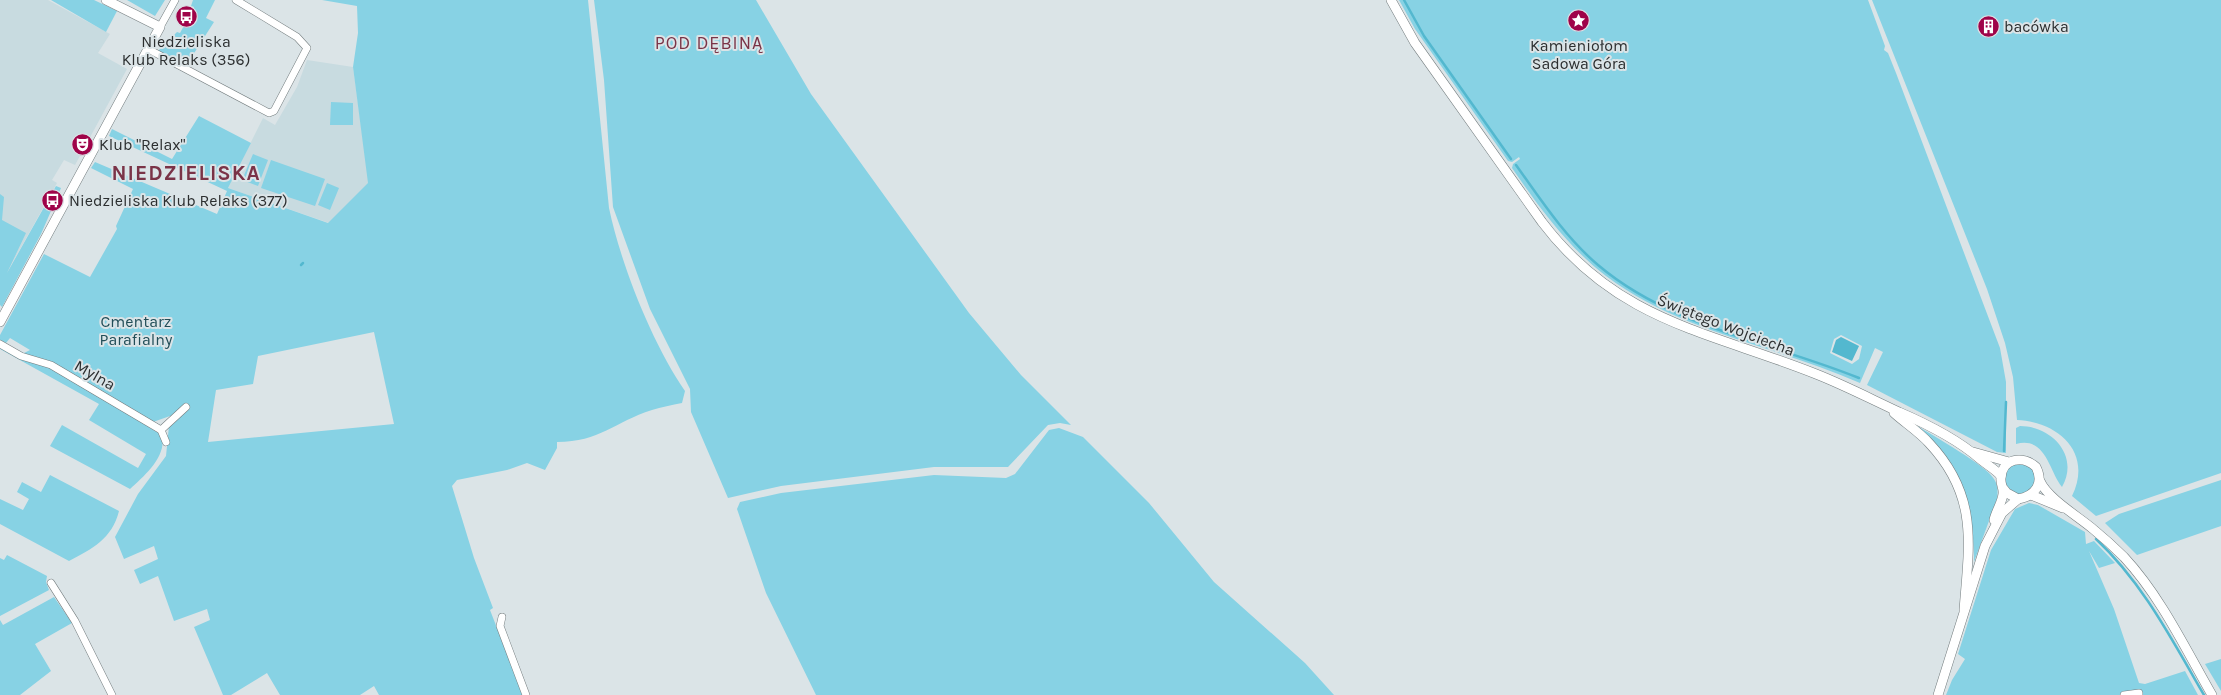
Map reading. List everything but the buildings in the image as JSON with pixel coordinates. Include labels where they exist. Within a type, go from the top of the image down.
[{"type":"street","points":[[106,0],[160,27]]},
{"type":"street","points":[[0,322],[175,0]]},
{"type":"street","points":[[148,49],[269,112],[274,112],[307,48],[297,37],[236,0]]},
{"type":"street","name":"Świętego Wojciecha","points":[[1391,0],[1415,43],[1533,210],[1564,248],[1602,283],[1632,303],[1674,323],[1815,374],[1926,424],[1973,452],[2000,476]]},
{"type":"street","name":"Mylna","points":[[0,344],[22,356],[51,365],[162,430]]},
{"type":"street","points":[[1885,405],[1930,444],[1948,468],[1961,495],[1968,520],[1970,545],[1964,610]]},
{"type":"street","points":[[166,442],[162,430],[186,407]]},
{"type":"street","name":"Świętego Wojciecha","points":[[1973,452],[2009,462]]},
{"type":"street","points":[[1938,695],[2003,494],[2000,476],[2003,468],[2009,462],[2016,459],[2031,462],[2036,467],[2040,481],[2045,489],[2108,542],[2145,583],[2212,695]]},
{"type":"street","points":[[1991,531],[2002,513],[2018,499],[2031,495],[2037,489],[2040,481]]},
{"type":"street","points":[[2003,488],[2007,493],[2018,499]]},
{"type":"street","points":[[2031,495],[2070,511]]},
{"type":"street","points":[[51,583],[75,621],[112,695]]},
{"type":"street","points":[[502,617],[500,626],[526,695]]},
{"type":"street","points":[[2124,695],[2139,694]]},
{"type":"shaded area","points":[[0,0],[48,0],[110,34],[98,53],[127,69],[75,165],[64,160],[52,180],[57,183],[0,285]]},
{"type":"shaded area","points":[[307,60],[353,67],[369,183],[329,223],[228,188],[263,118],[275,125],[297,87]]},
{"type":"shaded area","points":[[1841,337],[1859,346],[1852,361],[1832,352],[1836,340]]},
{"type":"green space","points":[[51,0],[94,0],[117,11],[106,32]]},
{"type":"green space","points":[[127,0],[165,0],[155,16]]},
{"type":"green space","points":[[193,0],[215,0],[206,18],[214,22],[184,69],[156,53],[177,32],[180,33],[194,7],[191,6]]},
{"type":"green space","name":"Cmentarz Parafialny","points":[[322,0],[588,0],[609,208],[614,230],[639,303],[661,350],[685,391],[682,403],[639,415],[585,439],[557,442],[557,448],[545,470],[527,463],[507,470],[457,480],[452,486],[474,558],[493,608],[490,610],[523,695],[379,695],[374,686],[360,695],[280,695],[267,673],[231,695],[223,695],[194,627],[210,620],[207,609],[174,621],[158,576],[140,584],[134,570],[158,559],[154,546],[124,559],[115,537],[138,494],[166,456],[170,416],[153,422],[150,428],[162,435],[161,451],[153,465],[130,489],[50,446],[62,425],[138,468],[146,454],[89,420],[99,404],[0,349],[0,346],[18,356],[30,350],[10,338],[6,343],[0,340],[0,335],[44,254],[90,277],[117,229],[116,226],[133,189],[91,168],[95,162],[217,214],[227,191],[109,136],[112,129],[172,159],[199,116],[251,143],[228,188],[328,223],[368,183],[353,67],[358,33],[357,6]],"holes":[[[374,332],[394,424],[208,442],[216,390],[253,384],[258,356]]]},
{"type":"green space","points":[[594,0],[756,0],[811,94],[969,313],[1021,375],[1071,425],[1060,423],[1048,425],[1008,467],[934,467],[781,486],[728,498],[691,412],[690,389],[650,309],[613,207],[604,80]]},
{"type":"green space","points":[[1399,0],[1868,0],[1885,46],[1884,50],[1888,53],[1896,73],[2000,348],[2006,382],[2006,453],[1997,452],[1867,385],[1883,352],[1875,348],[1860,383],[1828,370],[1697,325],[1635,295],[1606,276],[1579,252],[1544,212],[1512,168],[1513,164],[1520,159],[1519,157],[1512,162],[1508,161],[1415,29]],"holes":[[[1841,335],[1862,346],[1859,359],[1852,364],[1830,353],[1834,339]]]},
{"type":"green space","points":[[1872,0],[2221,0],[2221,473],[2096,516],[2072,496],[2077,480],[2078,466],[2075,454],[2068,443],[2046,427],[2032,422],[2017,420],[2013,377],[2005,343],[1987,289]]},
{"type":"green space","points":[[331,102],[353,103],[353,125],[330,125]]},
{"type":"green space","points":[[253,154],[268,160],[258,186],[242,180]]},
{"type":"green space","points":[[271,160],[325,179],[315,206],[261,188]]},
{"type":"green space","points":[[327,183],[339,188],[330,210],[318,205]]},
{"type":"green space","points":[[56,186],[61,188],[41,234],[2,307],[0,305],[0,194],[4,197],[2,220],[26,233],[7,273]]},
{"type":"green space","points":[[1916,425],[1981,466],[1995,481],[1997,499],[1974,562],[1971,521],[1961,487],[1943,455]]},
{"type":"green space","points":[[2020,426],[2042,431],[2059,444],[2065,454],[2067,464],[2067,475],[2062,487],[2040,450],[2034,445],[2026,443],[2016,444],[2016,428]]},
{"type":"green space","points":[[1059,428],[1083,437],[1149,503],[1214,582],[1305,663],[1334,695],[816,695],[766,593],[737,509],[740,502],[781,493],[934,475],[1006,478],[1015,474],[1049,430]]},
{"type":"green space","points":[[2020,461],[2036,470],[2036,488],[2021,497],[2005,489],[2004,483],[2008,469]]},
{"type":"green space","points":[[50,475],[119,511],[116,521],[100,542],[69,561],[0,524],[0,499],[23,510],[29,499],[17,492],[22,482],[41,492]]},
{"type":"green space","points":[[2221,480],[2221,526],[2137,555],[2105,523],[2119,514]]},
{"type":"green space","points":[[2029,503],[2038,505],[2085,532],[2086,544],[2094,541],[2115,563],[2099,568],[2089,551],[2114,609],[2139,683],[2145,684],[2185,671],[2198,695],[1946,695],[1952,680],[1965,659],[1958,654],[1991,550],[2015,509]]},
{"type":"green space","points":[[7,555],[47,576],[46,582],[49,590],[0,616],[0,558],[4,560]]},
{"type":"green space","points":[[54,597],[72,623],[35,644],[51,671],[20,695],[0,695],[0,620],[3,625]]},
{"type":"green space","points":[[2221,659],[2221,691],[2205,664]]},
{"type":"waterway","points":[[1404,0],[1424,36],[1511,159]]},
{"type":"waterway","points":[[1516,165],[1554,218],[1586,254],[1627,286],[1657,304],[1690,319],[1859,378]]},
{"type":"waterway","points":[[2004,451],[2006,402]]},
{"type":"waterway","points":[[2096,539],[2128,574],[2156,613],[2204,695]]},
{"type":"place","name":"Niedzieliska Klub Relaks (356)","points":[[186,17]]},
{"type":"place","name":"Kamieniołom Sadowa Góra","points":[[1579,21]]},
{"type":"place","name":"bacówka","points":[[1988,26]]},
{"type":"place","name":"Klub \"Relax\"","points":[[83,144]]},
{"type":"place","name":"Niedzieliska Klub Relaks (377)","points":[[53,200]]},
{"type":"district","name":"POD DĘBINĄ","points":[[709,43]]},
{"type":"district","name":"NIEDZIELISKA","points":[[186,173]]}]
